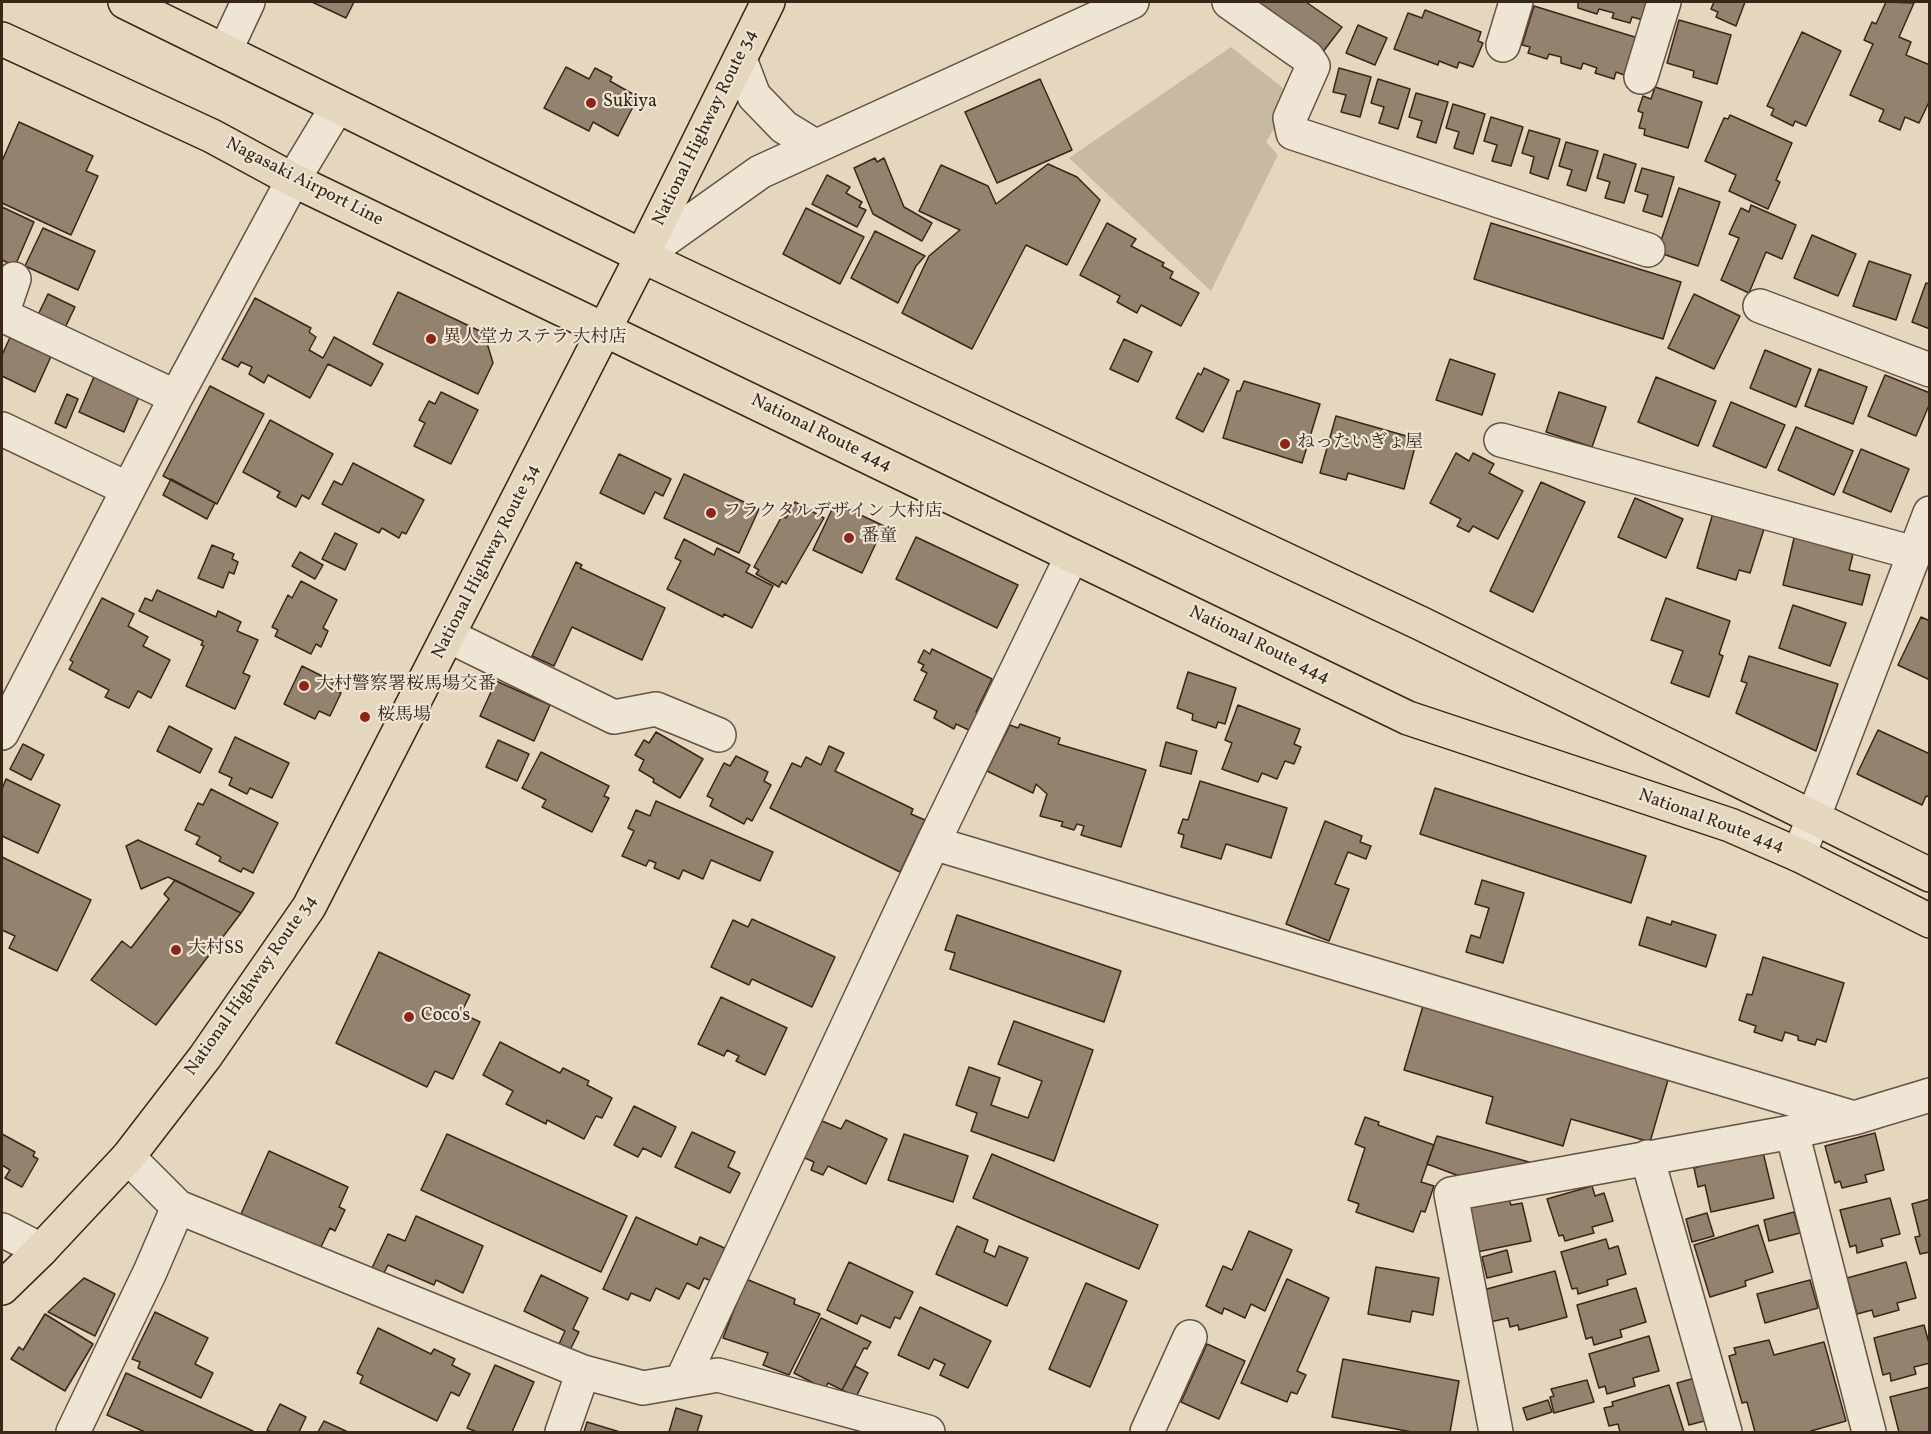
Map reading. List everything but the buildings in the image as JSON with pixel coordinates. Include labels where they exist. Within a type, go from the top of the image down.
[{"type":"main road","points":[[125,2],[642,256],[1422,624],[1929,874]]},
{"type":"main road","name":"National Highway Route 34","points":[[2,1288],[128,1157],[205,1057],[309,907],[605,330],[768,2]]},
{"type":"main road","name":"Nagasaki Airport Line","points":[[2,39],[212,136],[293,180],[605,330]]},
{"type":"main road","name":"National Route 444","points":[[605,330],[1408,718],[1730,825],[1798,855],[1929,921]]},
{"type":"street","points":[[225,51],[248,2]]},
{"type":"street","points":[[642,256],[760,172],[1132,2]]},
{"type":"street","points":[[1229,2],[1307,57],[1313,66],[1290,118],[1293,133],[1648,250]]},
{"type":"street","points":[[1503,45],[1515,2]]},
{"type":"street","points":[[1641,77],[1664,2]]},
{"type":"street","points":[[740,59],[754,96],[784,127],[815,146]]},
{"type":"street","points":[[2,733],[176,397],[293,180],[337,107]]},
{"type":"street","points":[[14,279],[2,314],[176,397]]},
{"type":"street","points":[[1760,306],[1929,370]]},
{"type":"street","points":[[2,429],[128,489]]},
{"type":"street","points":[[1501,440],[1914,553]]},
{"type":"street","points":[[1798,855],[1929,513]]},
{"type":"street","points":[[682,1380],[933,843],[1072,556]]},
{"type":"street","points":[[449,636],[615,717],[656,709],[718,735]]},
{"type":"street","points":[[933,843],[1854,1118]]},
{"type":"street","points":[[1496,1432],[1451,1194],[1792,1131],[1854,1118],[1929,1095]]},
{"type":"street","points":[[1792,1131],[1869,1432]]},
{"type":"street","points":[[128,1157],[178,1207],[583,1372],[643,1388],[718,1375],[928,1432]]},
{"type":"street","points":[[1647,1157],[1725,1432]]},
{"type":"street","points":[[73,1432],[150,1272],[178,1207]]},
{"type":"street","points":[[2,1230],[41,1250]]},
{"type":"street","points":[[1147,1432],[1190,1337]]},
{"type":"street","points":[[562,1432],[583,1372]]},
{"type":"shaded area","points":[[1231,47],[1293,96],[1266,142],[1278,155],[1211,291],[1069,158]]},
{"type":"place","name":"Sukiya","points":[[591,103]]},
{"type":"place","name":"異人堂カステラ 大村店","points":[[431,339]]},
{"type":"place","name":"ねったいぎょ屋","points":[[1285,444]]},
{"type":"place","name":"フラクタルデザイン 大村店","points":[[711,513]]},
{"type":"place","name":"番童","points":[[849,538]]},
{"type":"place","name":"大村警察署桜馬場交番","points":[[304,686]]},
{"type":"place","name":"桜馬場","points":[[365,717]]},
{"type":"place","name":"大村SS","points":[[176,950]]},
{"type":"place","name":"Coco's","points":[[409,1017]]}]
